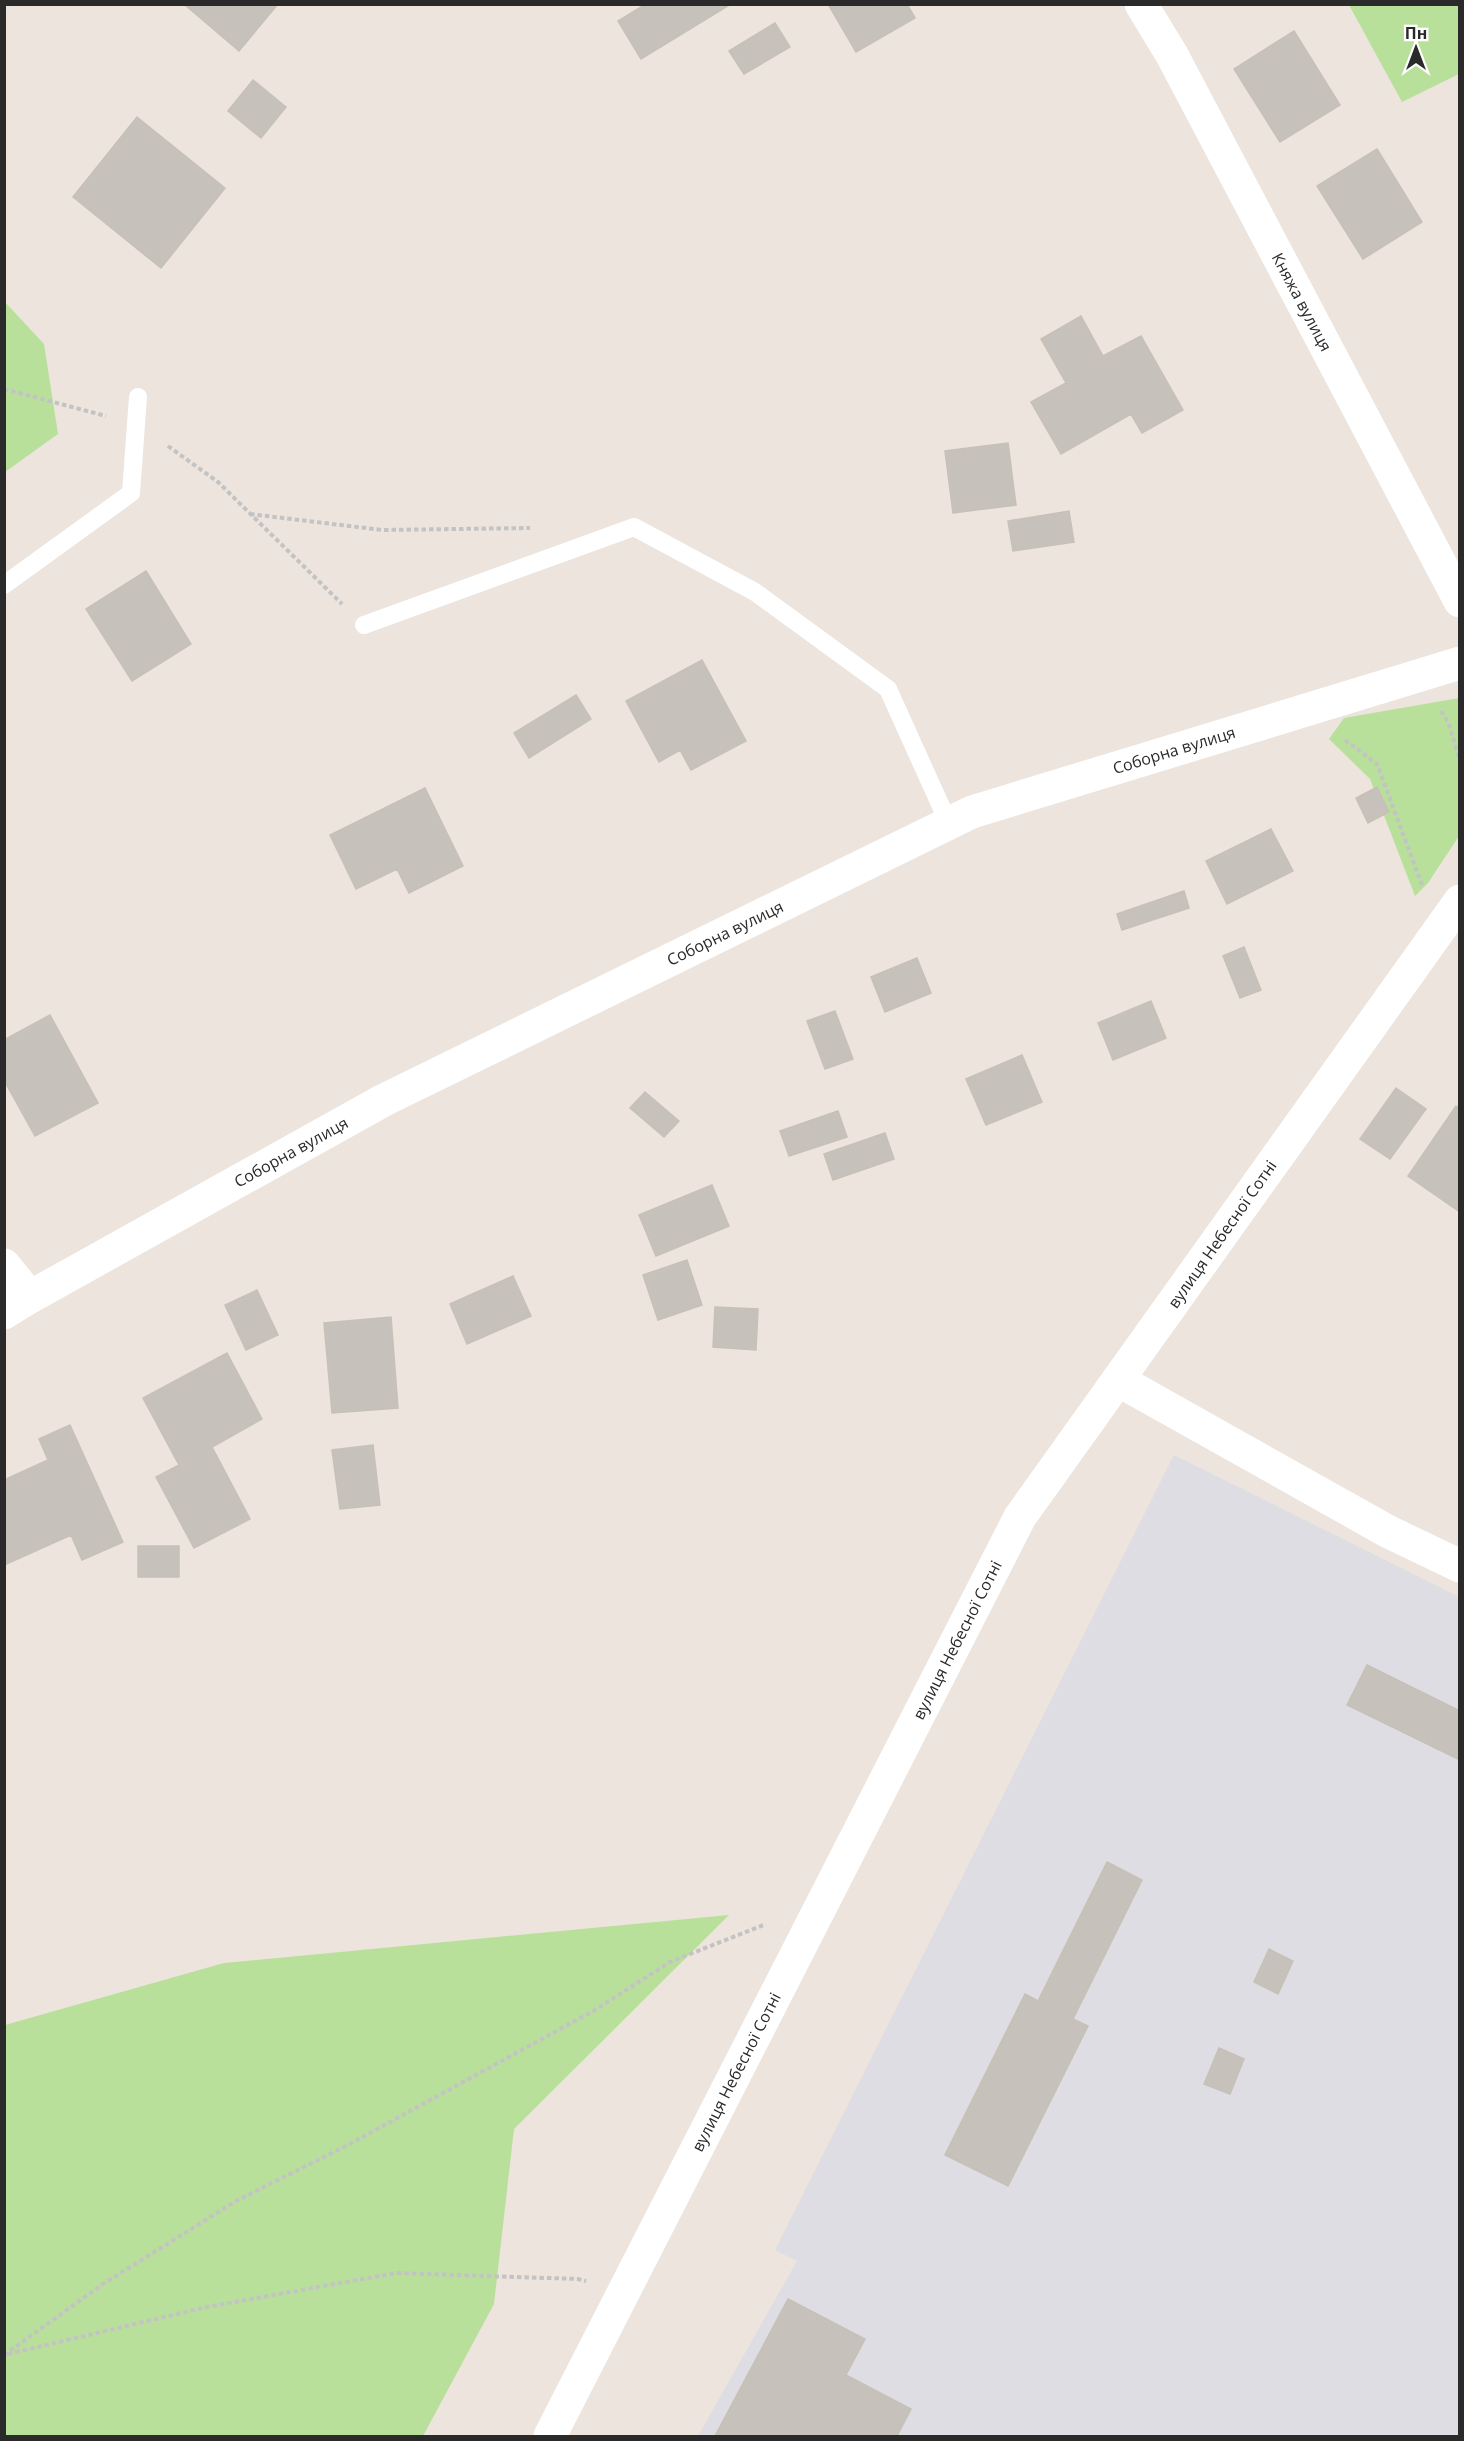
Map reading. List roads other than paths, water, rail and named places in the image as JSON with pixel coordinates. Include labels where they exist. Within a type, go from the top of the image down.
[{"type":"street","name":"Княжа вулиця","points":[[1141,4],[1172,55],[1460,601]]},
{"type":"street","name":"Соборна вулиця","points":[[4,1265],[17,1305],[384,1100],[972,812],[1460,663]]},
{"type":"street","name":"вулиця Небесної Сотні","points":[[550,2436],[1020,1517],[1460,901]]},
{"type":"street","points":[[1118,1380],[1387,1532],[1460,1566]]},
{"type":"lane","points":[[4,585],[131,493],[138,397]]},
{"type":"lane","points":[[364,625],[634,527],[755,592],[888,689],[949,824]]}]
